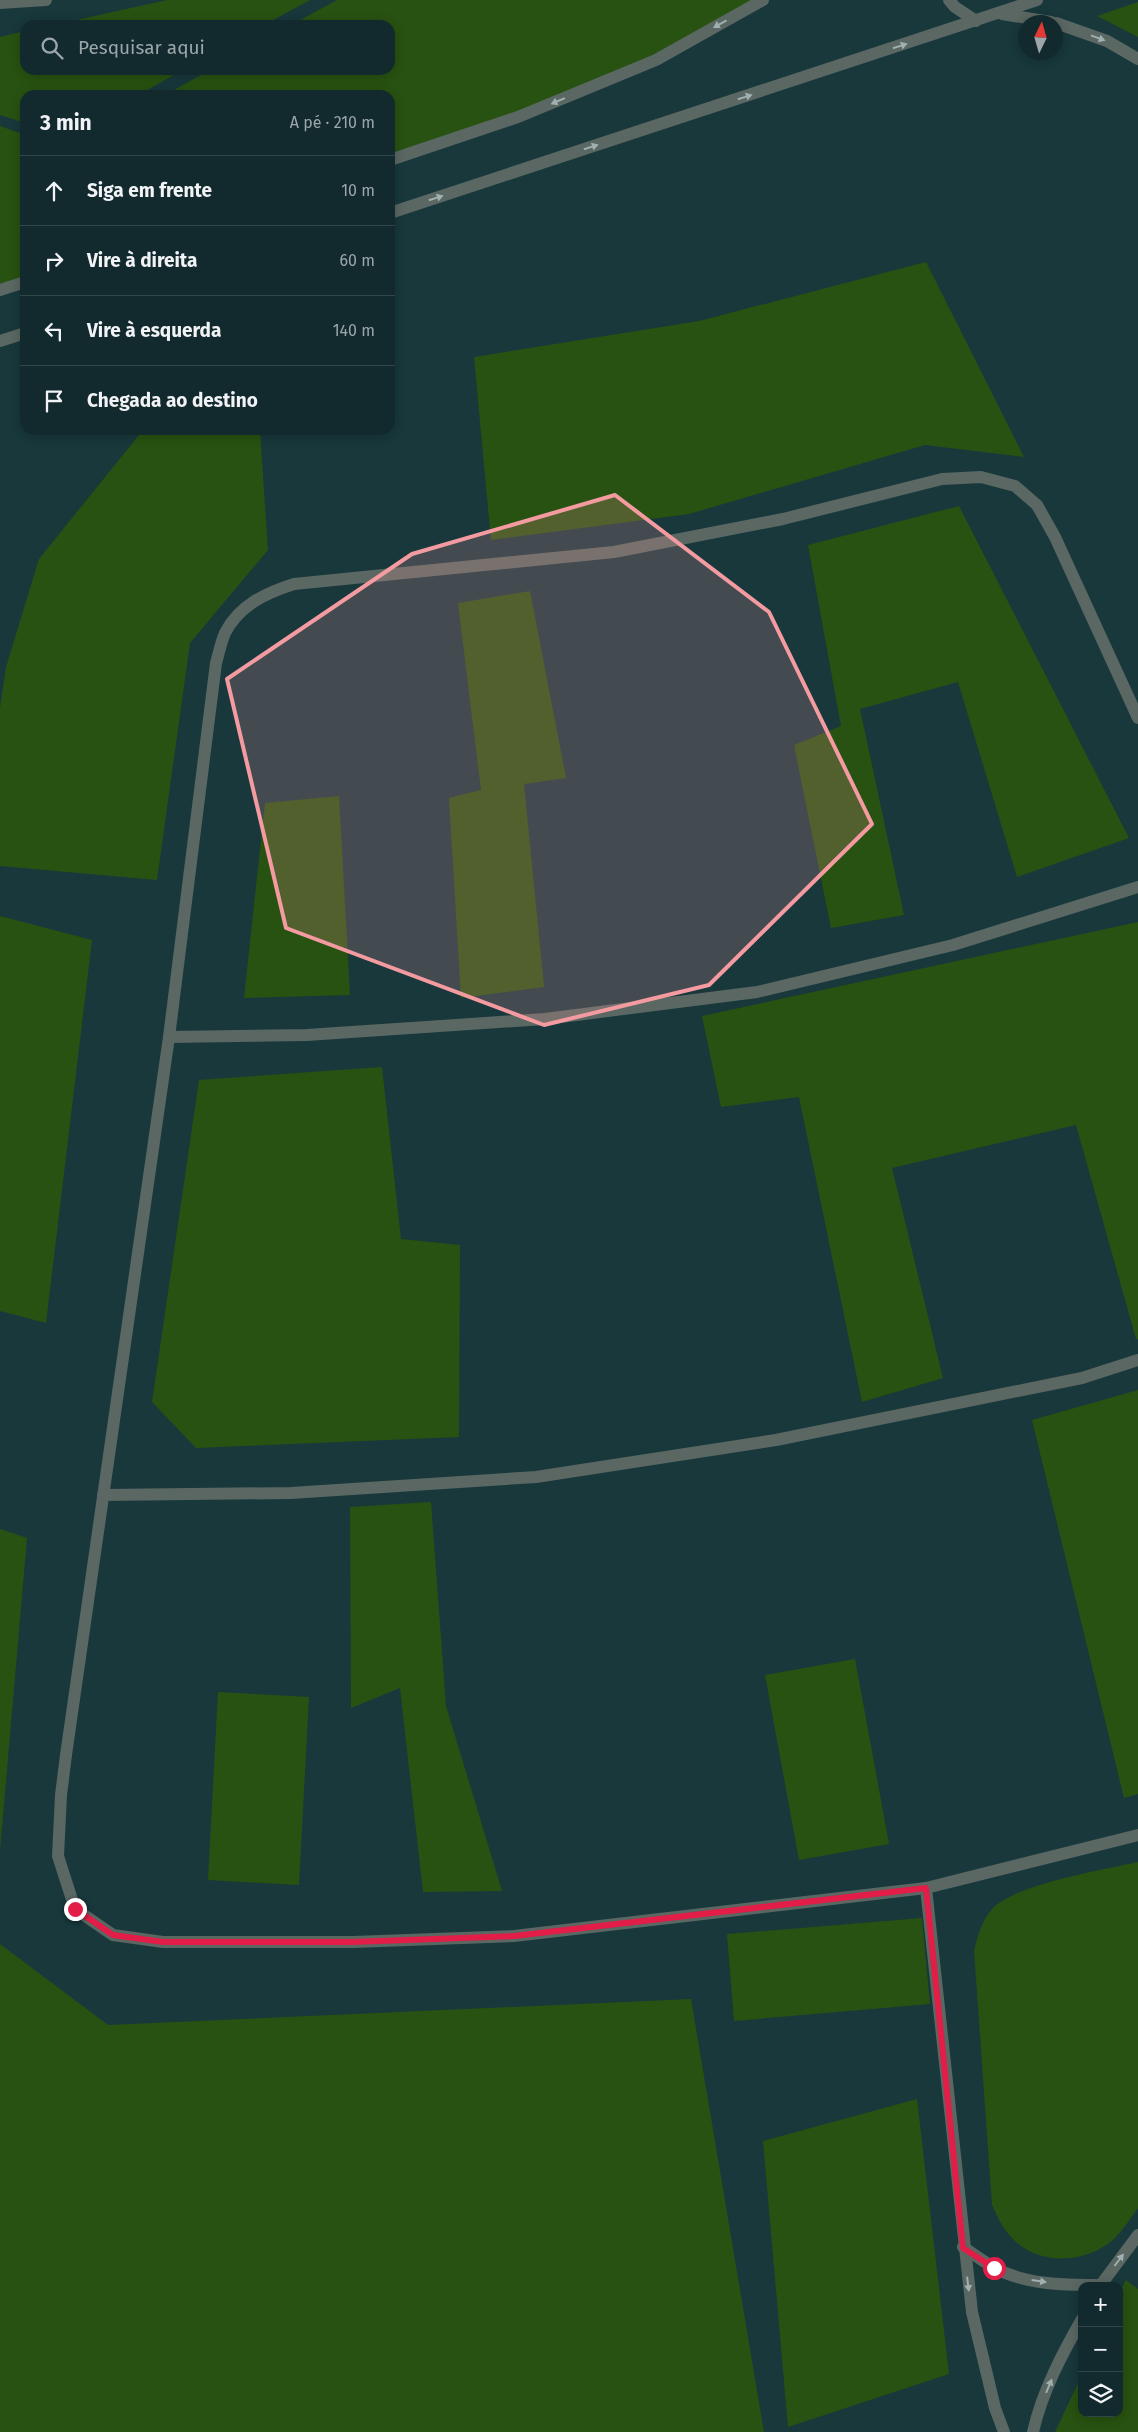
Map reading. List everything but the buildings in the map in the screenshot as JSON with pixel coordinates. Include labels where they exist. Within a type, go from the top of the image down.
[{"type":"street","points":[[0,3],[46,0]]},
{"type":"street","points":[[395,158],[518,117],[656,60],[763,0]]},
{"type":"street","points":[[949,0],[976,21]]},
{"type":"street","points":[[395,211],[1037,0]]},
{"type":"street","points":[[1000,13],[1018,16]]},
{"type":"street","points":[[1063,26],[1107,42],[1138,59]]},
{"type":"street","points":[[0,290],[20,284]]},
{"type":"street","points":[[0,341],[20,335]]},
{"type":"street","points":[[1138,718],[1055,537],[1037,505],[1016,486],[981,478],[942,479],[783,519],[614,552],[294,584],[266,593],[240,613],[225,633],[216,663],[169,1037],[66,1755],[61,1795],[58,1856],[75,1909],[113,1935],[163,1942],[352,1942],[514,1936],[926,1888],[1138,1835]]},
{"type":"street","points":[[169,1037],[306,1035],[545,1019],[757,992],[952,945],[1138,887]]},
{"type":"street","points":[[103,1495],[291,1493],[536,1477],[776,1440],[1082,1378],[1138,1360]]},
{"type":"street","points":[[926,1888],[963,2248],[972,2312],[995,2408],[1004,2432]]},
{"type":"street","points":[[1103,2282],[1138,2235]]},
{"type":"street","points":[[963,2248],[994,2268],[1023,2279],[1078,2285]]},
{"type":"street","points":[[1032,2432],[1036,2417],[1064,2351],[1078,2326]]},
{"type":"highlighted area","points":[[615,495],[769,612],[872,824],[709,985],[544,1025],[286,928],[227,679],[412,554]]},
{"type":"green space","points":[[167,0],[310,0],[273,20],[77,20]]},
{"type":"green space","points":[[337,0],[763,0],[656,60],[395,158],[395,90],[174,90],[201,75],[395,75],[395,20],[300,20]]},
{"type":"green space","points":[[1138,2],[1138,37],[1097,16]]},
{"type":"green space","points":[[20,32],[20,75],[174,75],[147,90],[20,90],[20,121],[0,115],[0,37]]},
{"type":"green space","points":[[0,126],[20,133],[20,284],[0,290]]},
{"type":"green space","points":[[926,262],[1024,457],[925,445],[689,514],[491,540],[474,357],[699,321]]},
{"type":"green space","points":[[139,435],[260,435],[268,550],[190,643],[157,880],[0,866],[0,708],[6,667],[39,559]]},
{"type":"green space","points":[[959,506],[1129,838],[1017,877],[958,682],[860,709],[904,915],[831,928],[794,745],[841,726],[808,545]]},
{"type":"green space","points":[[530,591],[566,778],[524,784],[544,987],[461,998],[449,798],[481,790],[458,603]]},
{"type":"green space","points":[[339,796],[350,995],[244,998],[265,803]]},
{"type":"green space","points":[[0,916],[92,940],[46,1323],[0,1311]]},
{"type":"green space","points":[[1138,922],[1138,1339],[1136,1339],[1076,1125],[892,1168],[943,1378],[862,1402],[799,1097],[721,1107],[702,1016]]},
{"type":"green space","points":[[382,1067],[401,1239],[460,1245],[459,1437],[196,1448],[152,1402],[199,1080]]},
{"type":"green space","points":[[1138,1390],[1138,1794],[1124,1798],[1032,1420]]},
{"type":"green space","points":[[431,1502],[446,1706],[502,1891],[423,1892],[400,1688],[351,1708],[350,1507]]},
{"type":"green space","points":[[0,1529],[27,1538],[0,1850]]},
{"type":"green space","points":[[855,1659],[889,1844],[799,1860],[765,1675]]},
{"type":"green space","points":[[218,1692],[309,1697],[299,1885],[208,1880]]},
{"type":"green space","points":[[1138,1862],[1138,2208],[1114,2239],[1091,2253],[1078,2257],[1064,2258],[1038,2255],[1026,2249],[1011,2237],[992,2205],[974,1950],[986,1918],[993,1908],[1005,1899],[1061,1879]]},
{"type":"green space","points":[[922,1918],[930,2004],[734,2021],[727,1934]]},
{"type":"green space","points":[[0,1944],[108,2025],[691,1999],[764,2432],[0,2432]]},
{"type":"green space","points":[[917,2099],[949,2374],[788,2427],[763,2141]]},
{"type":"green space","points":[[1126,2280],[1138,2289],[1138,2432],[1055,2432],[1078,2383],[1078,2417],[1123,2417],[1123,2286]]},
{"type":"route","points":[[75,1909],[113,1935],[163,1942],[352,1942],[514,1936],[926,1888],[963,2248],[994,2268]]}]
